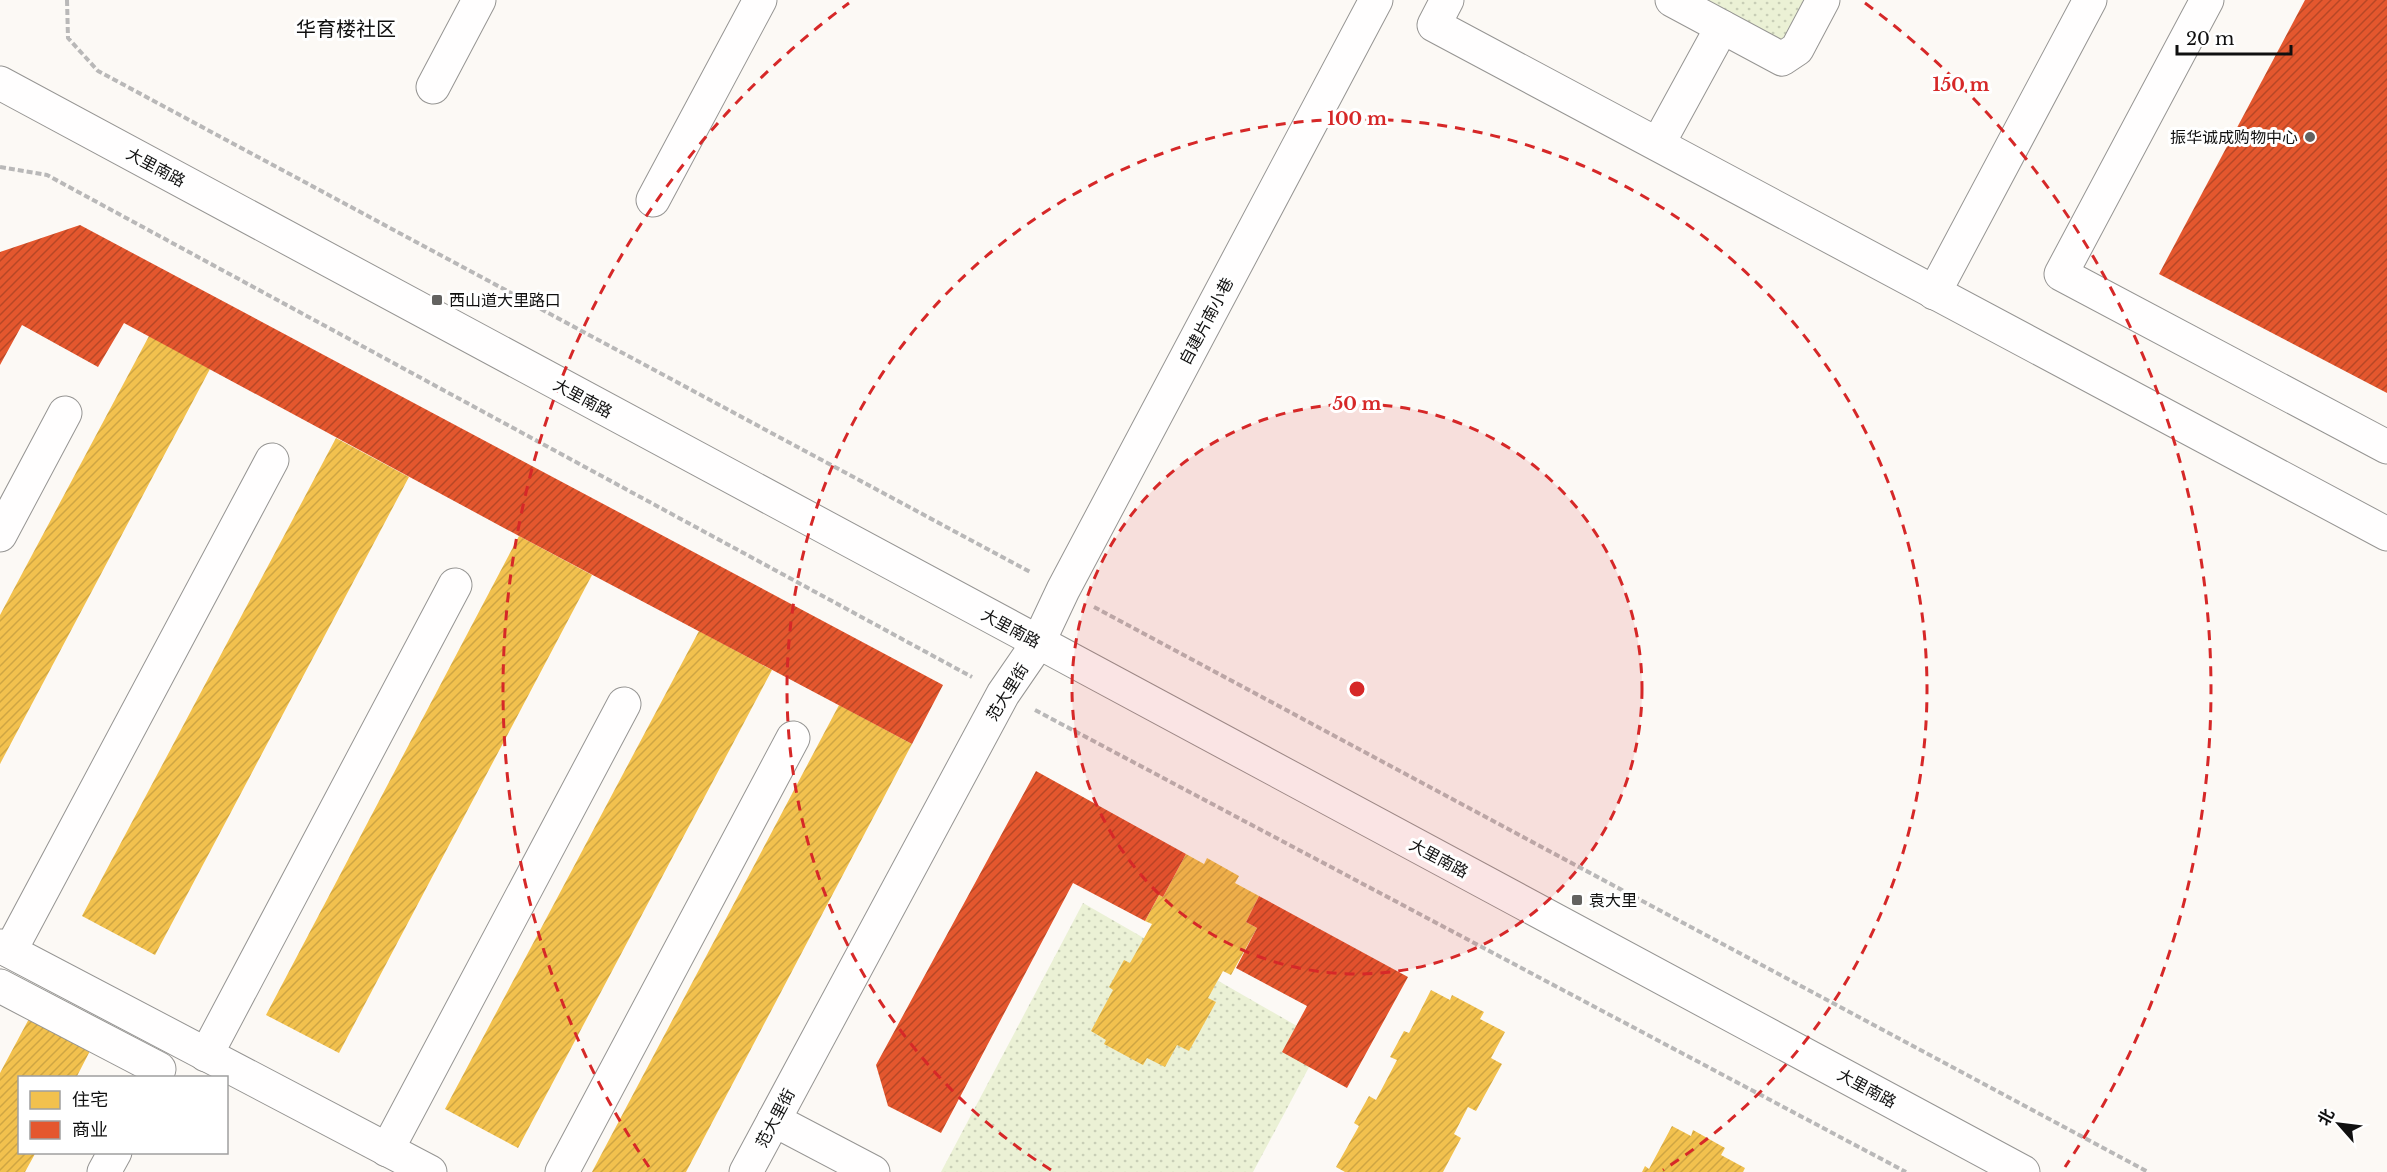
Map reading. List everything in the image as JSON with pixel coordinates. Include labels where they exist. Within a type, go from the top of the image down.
[{"type":"street","points":[[433,87],[479,0]]},
{"type":"street","points":[[652,200],[760,0]]},
{"type":"street","name":"自建片南小巷","points":[[1038,643],[1063,590],[1376,0]]},
{"type":"street","points":[[1447,0],[1434,24],[2387,534]]},
{"type":"street","points":[[1672,0],[1782,59],[1797,49],[1823,0]]},
{"type":"street","points":[[1934,293],[2090,0]]},
{"type":"street","points":[[2207,0],[2061,274],[2387,447]]},
{"type":"street","points":[[1658,144],[1722,27]]},
{"type":"street","name":"大里南路","points":[[0,83],[2023,1172]]},
{"type":"street","points":[[0,535],[65,413]]},
{"type":"street","points":[[272,460],[5,949],[430,1172]]},
{"type":"street","points":[[206,1055],[455,585]]},
{"type":"street","name":"范大里街","points":[[746,1172],[781,1124],[1012,699],[1038,643]]},
{"type":"street","points":[[387,1150],[624,704]]},
{"type":"street","points":[[562,1172],[793,738]]},
{"type":"street","points":[[0,986],[157,1073],[175,1039]]},
{"type":"street","points":[[781,1124],[873,1172]]},
{"type":"street","name":"范大里街","points":[[766,1172],[781,1124]]},
{"type":"street","points":[[104,1172],[114,1154]]},
{"type":"path","points":[[67,0],[68,38],[98,71],[2148,1172]]},
{"type":"path","points":[[0,167],[47,174],[1012,699],[1906,1172]]},
{"type":"green space","points":[[1703,0],[1823,0],[1796,51]]},
{"type":"green space","points":[[1083,903],[1323,1041],[1253,1172],[941,1172]]},
{"type":"building: 住宅","points":[[149,336],[210,369],[0,764],[0,615]]},
{"type":"building: 住宅","points":[[336,438],[409,477],[155,955],[82,916]]},
{"type":"building: 住宅","points":[[519,536],[592,575],[339,1053],[266,1015]]},
{"type":"building: 住宅","points":[[699,631],[772,670],[518,1148],[445,1109]]},
{"type":"building: 住宅","points":[[839,705],[912,744],[686,1172],[592,1172]]},
{"type":"building: 住宅","points":[[1186,854],[1204,864],[1207,858],[1239,876],[1235,883],[1259,896],[1246,922],[1257,928],[1231,975],[1223,971],[1208,998],[1216,1002],[1189,1051],[1177,1045],[1165,1067],[1147,1058],[1143,1065],[1104,1044],[1106,1040],[1091,1031],[1113,990],[1109,987],[1124,960],[1130,963],[1152,924],[1145,921],[1159,895],[1163,897]]},
{"type":"building: 住宅","points":[[1431,990],[1450,1000],[1452,995],[1484,1012],[1480,1019],[1505,1032],[1491,1058],[1502,1064],[1476,1111],[1468,1107],[1454,1134],[1461,1138],[1443,1172],[1345,1172],[1336,1167],[1359,1126],[1354,1123],[1369,1096],[1376,1100],[1397,1060],[1390,1057],[1404,1031],[1409,1033]]},
{"type":"building: 住宅","points":[[31,1015],[92,1047],[77,1076],[18,1076],[18,1154],[35,1154],[25,1172],[0,1172],[0,1073]]},
{"type":"building: 住宅","points":[[1672,1126],[1691,1136],[1693,1130],[1725,1148],[1721,1155],[1745,1168],[1743,1172],[1642,1172],[1645,1166],[1649,1169]]},
{"type":"building: 商业","name":"振华诚成购物中心","points":[[2305,0],[2387,0],[2387,393],[2159,274]]},
{"type":"building: 商业","points":[[80,225],[943,685],[912,744],[124,323],[98,367],[22,325],[0,365],[0,252]]},
{"type":"building: 商业","points":[[1036,771],[1186,854],[1163,897],[1159,895],[1145,921],[1073,883],[941,1133],[888,1106],[876,1065]]},
{"type":"building: 商业","points":[[1259,896],[1408,977],[1347,1088],[1282,1052],[1307,1006],[1236,968],[1257,928],[1246,922]]},
{"type":"place","name":"振华诚成购物中心","points":[[2310,137]]},
{"type":"place","name":"西山道大里路口","points":[[437,300]]},
{"type":"place","name":"袁大里","points":[[1577,900]]},
{"type":"district","name":"华育楼社区","points":[[346,29]]}]
